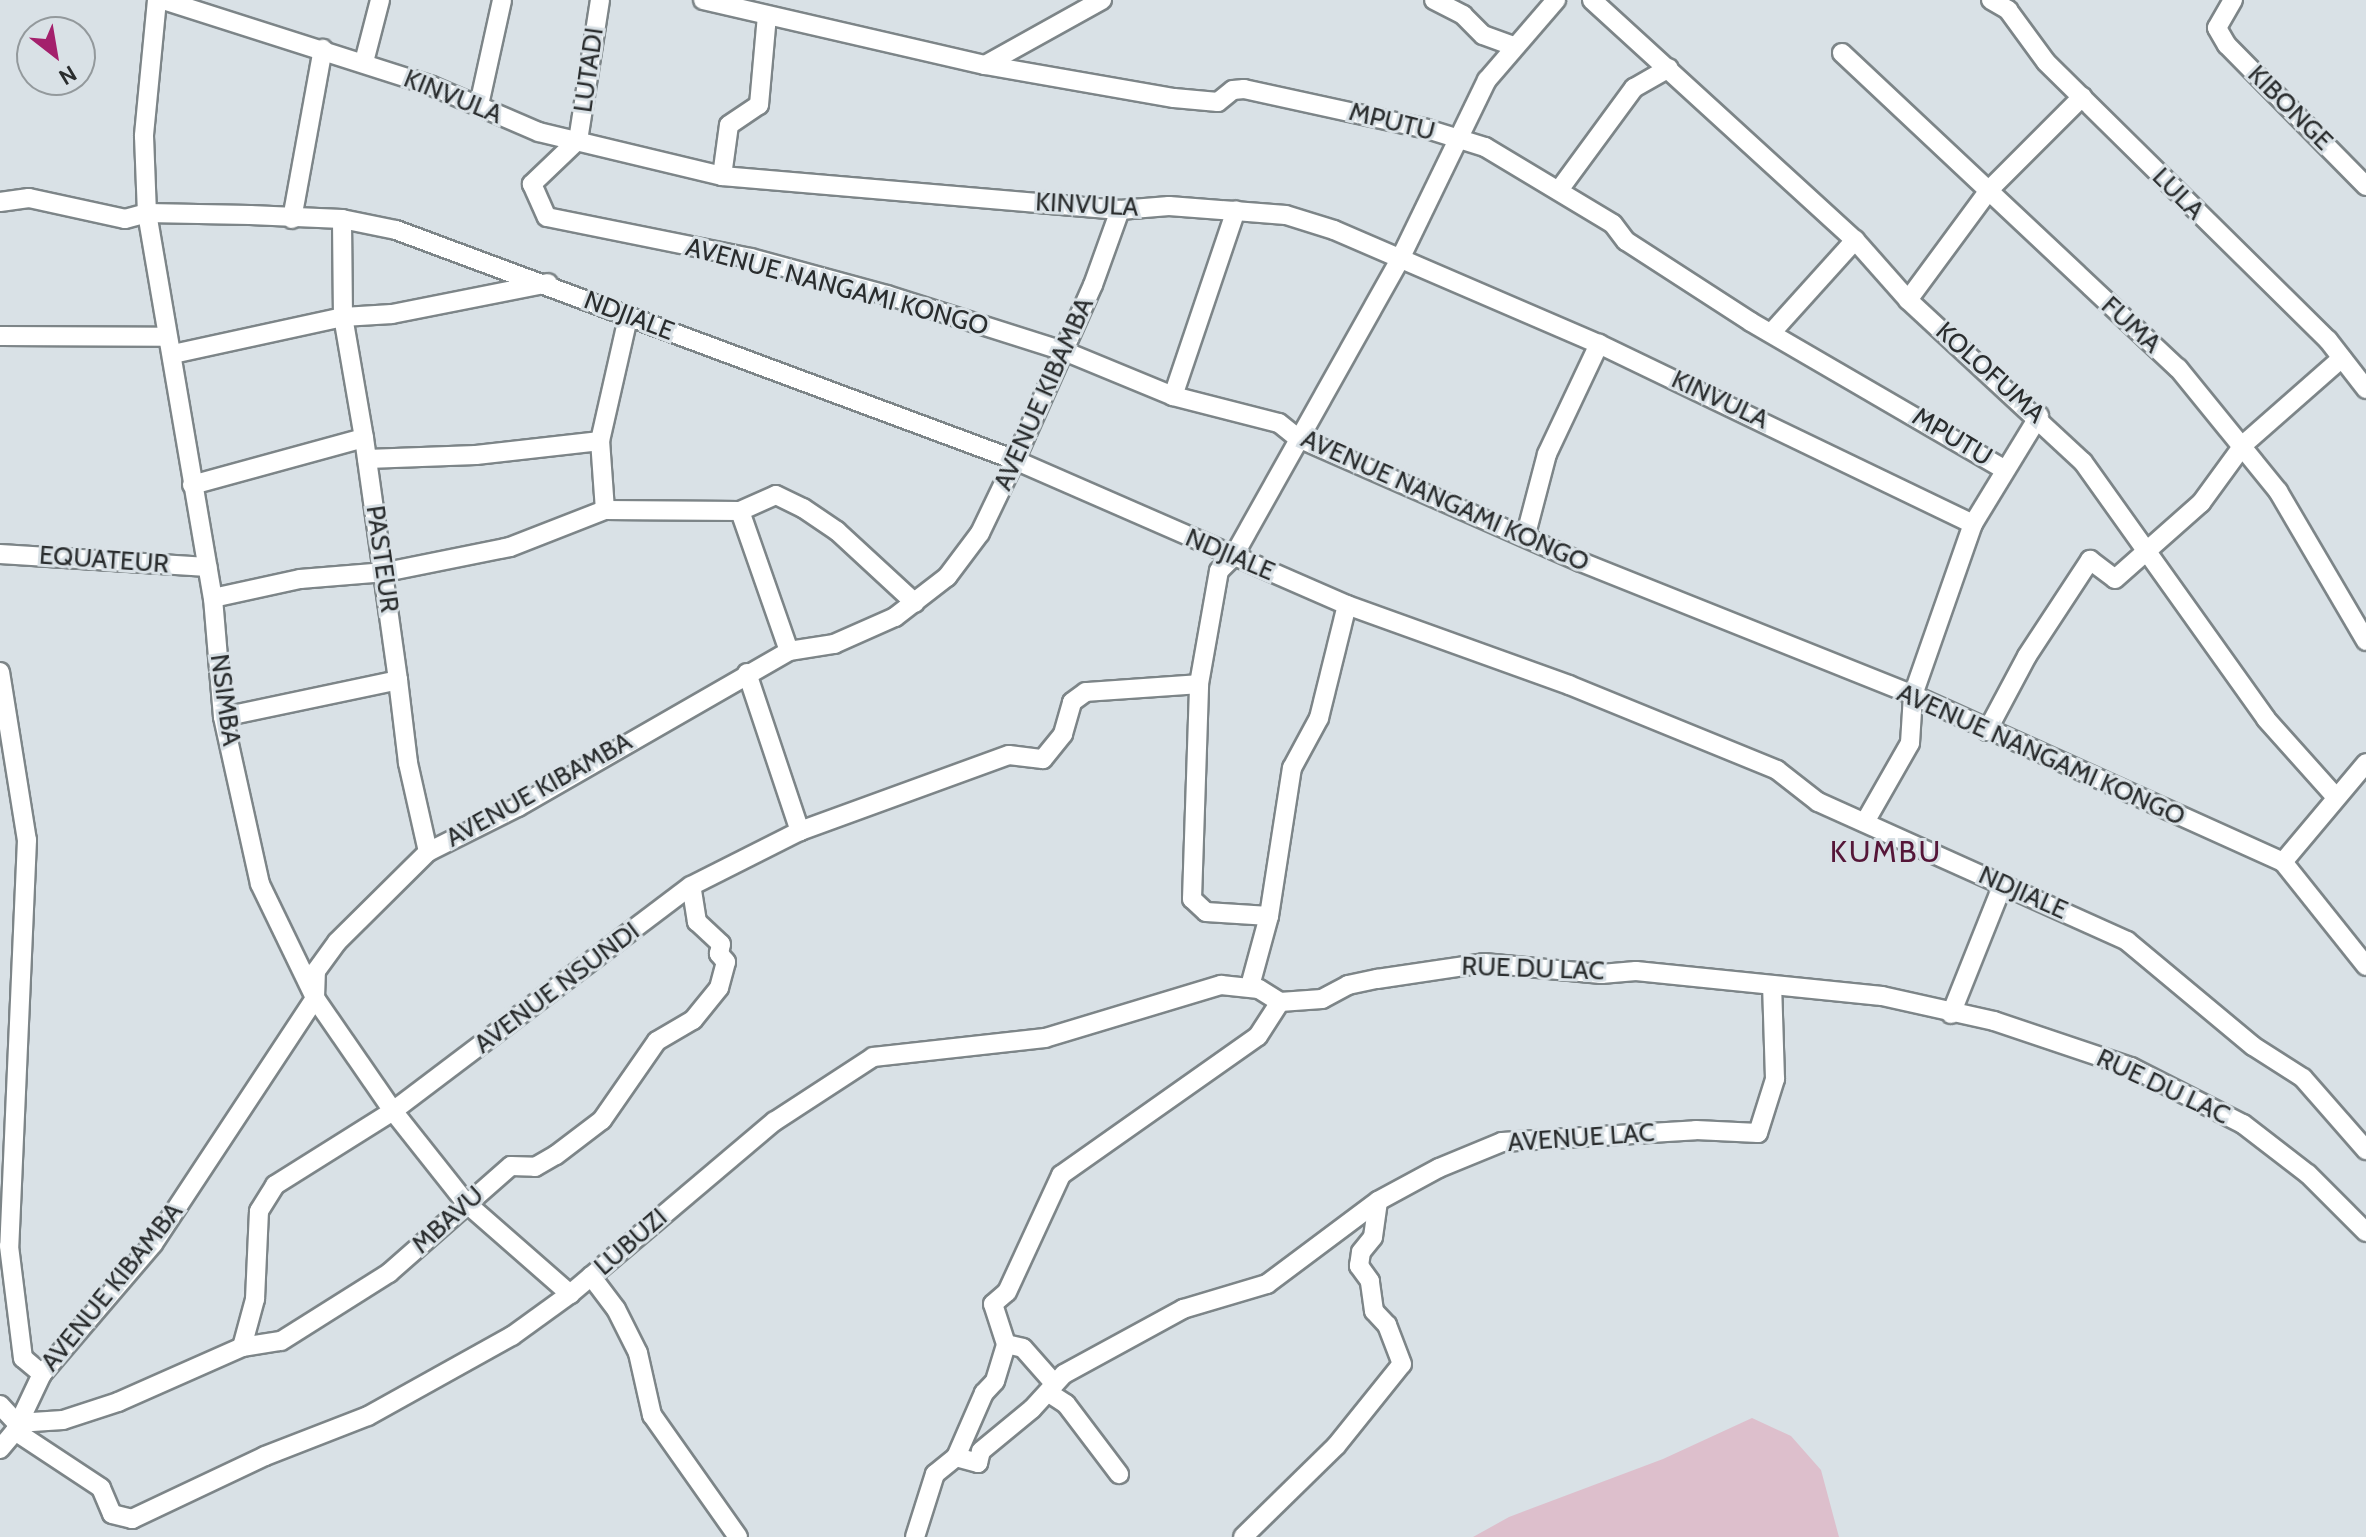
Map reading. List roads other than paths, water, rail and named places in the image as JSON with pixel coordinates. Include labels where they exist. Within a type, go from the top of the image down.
[{"type":"street","name":"NSIMBA","points":[[157,0],[144,136],[147,213],[213,598],[223,717],[260,884],[315,998],[393,1111],[465,1202],[570,1294]]},
{"type":"street","name":"KINVULA","points":[[163,0],[231,9],[323,49],[479,105],[539,132],[722,176],[1120,210],[1169,206],[1286,215],[1400,259],[1599,344],[1973,524]]},
{"type":"street","points":[[364,62],[380,0]]},
{"type":"street","points":[[479,105],[502,0]]},
{"type":"street","name":"LUTADI","points":[[578,140],[600,0]]},
{"type":"street","name":"MPUTU","points":[[703,0],[985,65],[1214,103],[1244,89],[1461,140],[1513,161],[1613,224],[1626,241],[1772,332],[2002,468]]},
{"type":"street","points":[[985,65],[1102,0]]},
{"type":"street","points":[[1434,0],[1463,15],[1483,35],[1514,46]]},
{"type":"street","points":[[1269,916],[1206,912],[1192,899],[1199,684],[1219,571],[1233,557],[1296,437],[1400,259],[1461,140],[1487,80],[1556,0]]},
{"type":"street","name":"KOLOFUMA","points":[[1592,0],[1855,240],[1908,300],[2039,416],[2083,462],[2266,719],[2334,795]]},
{"type":"street","name":"LULA","points":[[1991,0],[2008,10],[2046,62],[2342,358],[2366,389]]},
{"type":"street","name":"KIBONGE","points":[[2233,0],[2217,28],[2227,45],[2366,186]]},
{"type":"street","points":[[722,176],[729,125],[759,105],[767,16]]},
{"type":"street","points":[[292,219],[323,49]]},
{"type":"street","name":"FUMA","points":[[1842,53],[2178,368],[2244,444],[2295,516],[2366,641]]},
{"type":"street","points":[[1559,190],[1634,88],[1669,68]]},
{"type":"street","points":[[1908,300],[1989,190],[2082,97]]},
{"type":"street","name":"AVENUE NANGAMI KONGO","points":[[578,140],[533,181],[549,218],[751,258],[1064,351],[1173,396],[1279,423],[1296,437],[1526,534],[1654,593],[1913,695],[2283,862],[2366,966]]},
{"type":"street","name":"NDJIALE","points":[[0,202],[29,198],[125,219],[147,213],[342,219],[431,241],[548,283],[628,318],[1015,460],[1347,605],[1696,736],[1777,770],[1818,802],[2144,951],[2226,1025],[2303,1078],[2366,1150]]},
{"type":"street","name":"AVENUE KIBAMBA","points":[[0,1449],[16,1427],[42,1374],[153,1244],[315,998],[316,971],[337,942],[428,852],[518,807],[789,651],[843,641],[915,603],[966,553],[1015,460],[1064,351],[1120,210]]},
{"type":"street","points":[[1173,396],[1236,210]]},
{"type":"street","name":"PASTEUR","points":[[342,219],[343,317],[386,572],[408,763],[428,852]]},
{"type":"street","points":[[1772,332],[1855,240]]},
{"type":"street","points":[[0,336],[170,346],[343,317],[392,314],[548,283]]},
{"type":"street","points":[[605,510],[600,441],[628,318]]},
{"type":"street","points":[[1526,534],[1547,454],[1599,344]]},
{"type":"street","points":[[1987,731],[2027,656],[2090,560],[2115,579],[2201,503],[2244,444],[2342,358]]},
{"type":"street","points":[[1865,822],[1910,743],[1913,695],[1973,524],[2002,468],[2039,416]]},
{"type":"street","points":[[192,485],[364,438]]},
{"type":"street","points":[[367,459],[476,455],[600,441]]},
{"type":"street","points":[[213,598],[300,579],[386,572],[510,547],[605,510],[740,511],[776,495],[803,508],[837,531],[915,603]]},
{"type":"street","points":[[740,511],[789,651]]},
{"type":"street","name":"EQUATEUR","points":[[0,554],[208,567]]},
{"type":"street","points":[[915,1537],[935,1474],[956,1457],[984,1393],[995,1381],[1006,1344],[993,1304],[1007,1292],[1061,1175],[1258,1036],[1280,1002],[1270,992],[1250,986],[1269,916],[1292,768],[1319,718],[1347,605]]},
{"type":"street","points":[[0,672],[27,840],[9,1246],[23,1358],[42,1374]]},
{"type":"street","points":[[747,673],[800,831]]},
{"type":"street","points":[[223,717],[398,680]]},
{"type":"street","name":"AVENUE NSUNDI","points":[[242,1347],[255,1299],[263,1198],[289,1175],[393,1111],[691,886],[800,831],[1009,755],[1043,759],[1051,754],[1063,734],[1072,702],[1086,692],[1199,684]]},
{"type":"street","points":[[2283,862],[2334,795],[2366,763]]},
{"type":"street","points":[[1951,1014],[2003,884]]},
{"type":"street","name":"MBAVU","points":[[16,1427],[63,1420],[100,1409],[242,1347],[281,1341],[348,1304],[389,1273],[465,1202],[511,1166],[542,1165],[602,1120],[657,1041],[693,1020],[719,988],[726,962],[719,954],[721,944],[697,922],[691,886]]},
{"type":"street","name":"RUE DU LAC","points":[[1280,1002],[1322,999],[1348,985],[1438,966],[1484,963],[1601,974],[1636,971],[1882,996],[1951,1014],[1994,1021],[2131,1067],[2243,1124],[2308,1174],[2366,1232]]},
{"type":"street","name":"LUBUZI","points":[[16,1427],[101,1488],[112,1514],[132,1519],[411,1394],[512,1336],[570,1294],[775,1121],[873,1057],[1036,1040],[1221,985],[1250,986]]},
{"type":"street","name":"AVENUE LAC","points":[[1378,1201],[1439,1168],[1502,1142],[1696,1130],[1758,1133],[1775,1079],[1772,986]]},
{"type":"street","points":[[956,1457],[978,1463],[981,1451],[1051,1387],[1183,1309],[1267,1284],[1378,1201]]},
{"type":"street","points":[[1243,1537],[1323,1455],[1402,1364],[1387,1325],[1374,1311],[1370,1281],[1359,1266],[1361,1252],[1373,1237],[1378,1201]]},
{"type":"street","points":[[591,1276],[616,1309],[638,1353],[648,1409],[738,1537]]},
{"type":"street","points":[[1006,1344],[1023,1348],[1119,1474]]},
{"type":"street","points":[[0,1405],[16,1427]]},
{"type":"district","name":"KUMBU","points":[[1886,852]]}]
